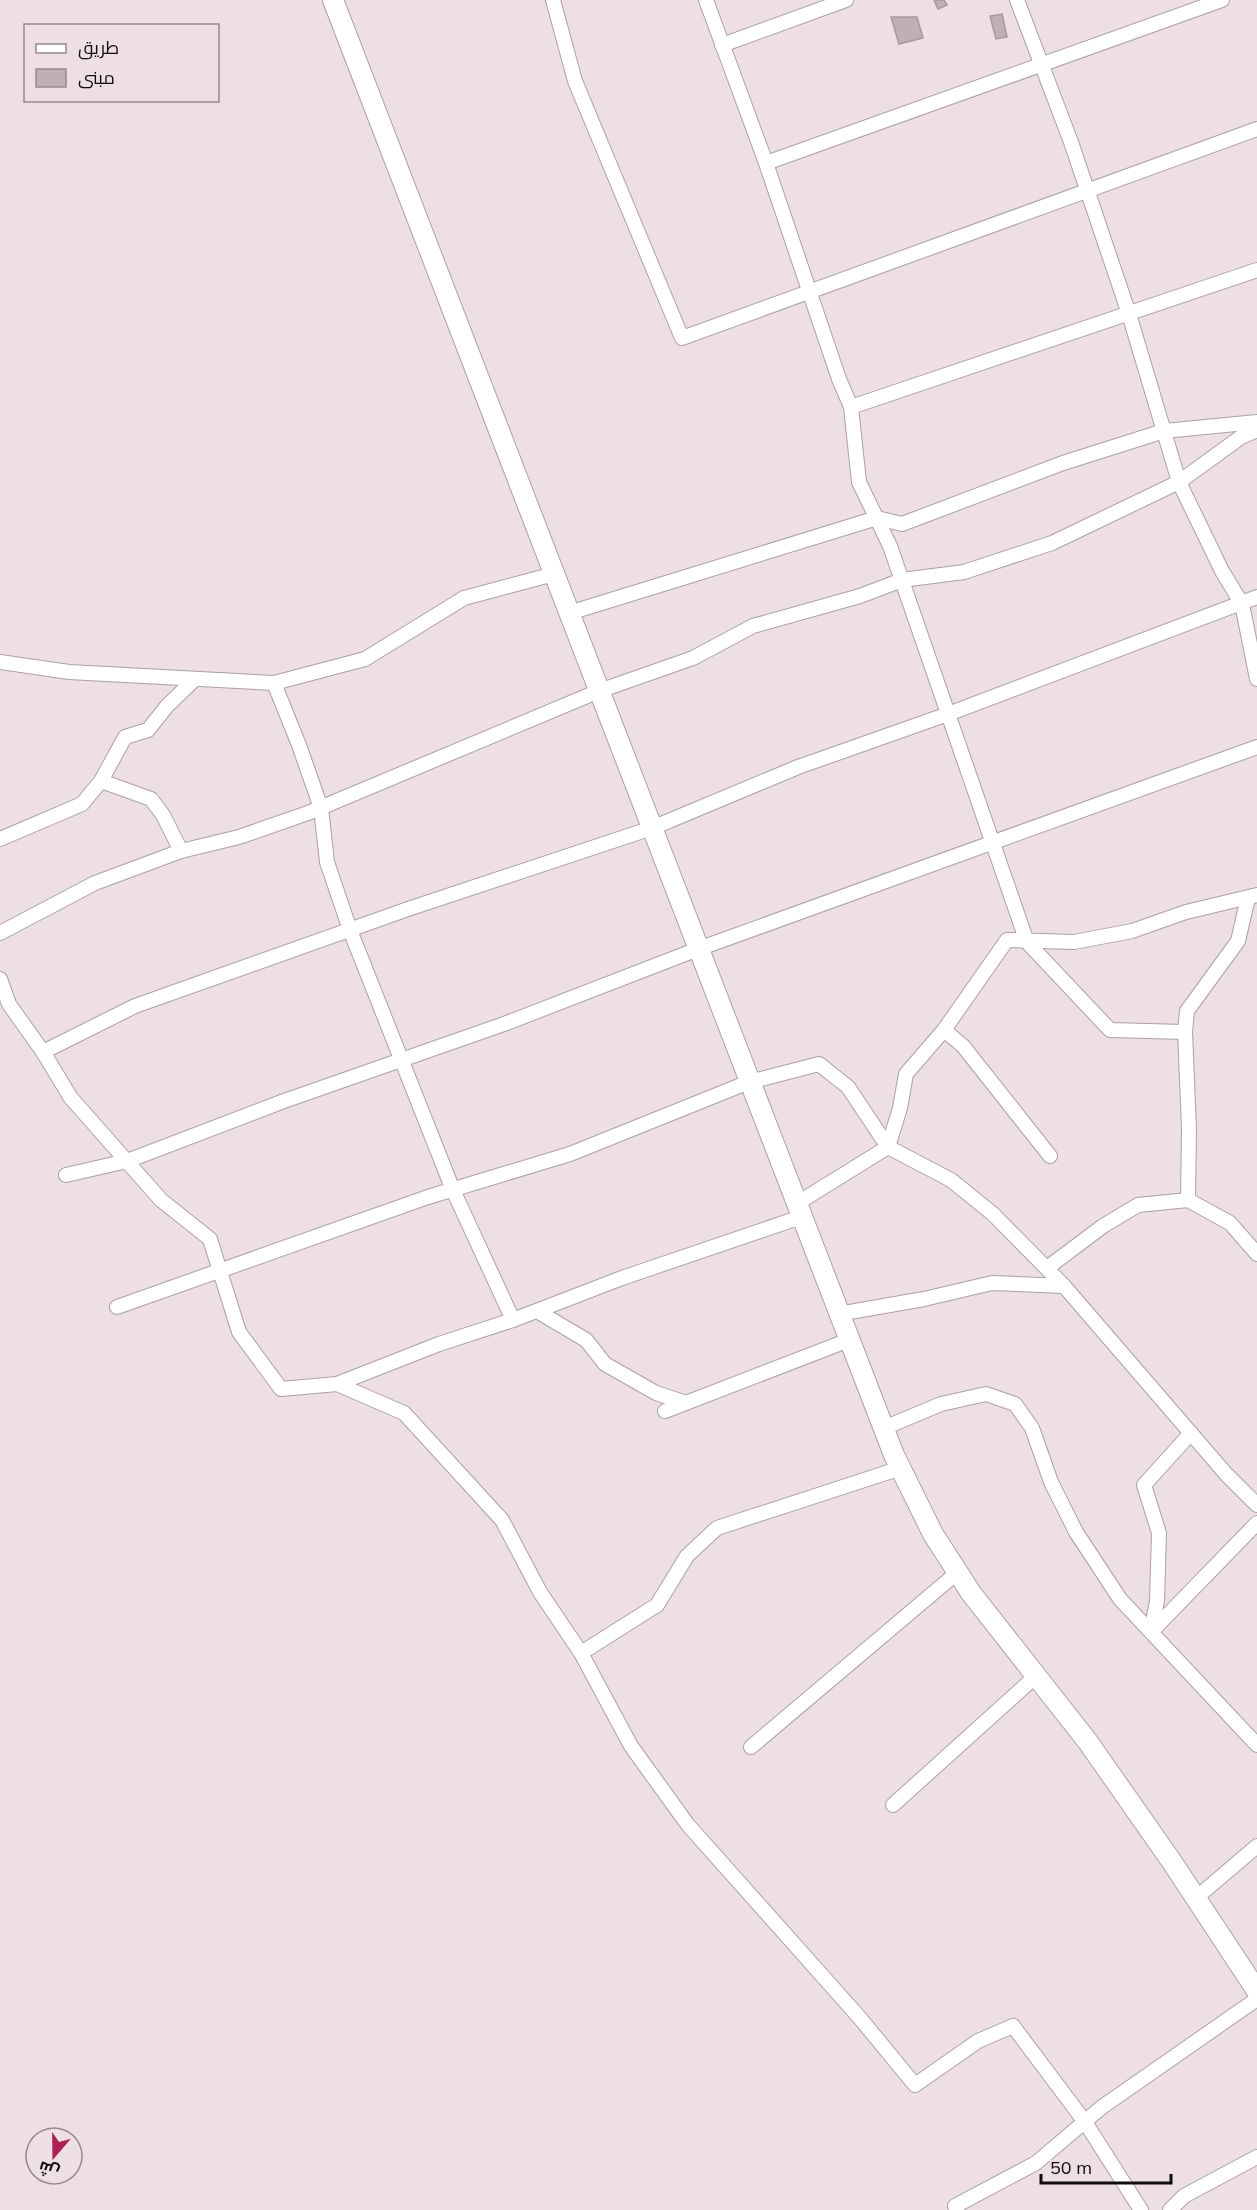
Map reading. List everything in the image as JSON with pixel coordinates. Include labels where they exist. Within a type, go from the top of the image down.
[{"type":"main road","points":[[333,0],[838,1314],[901,1468],[933,1534],[971,1593],[1088,1742],[1257,1991]]},
{"type":"street","points":[[553,0],[575,81],[682,338],[1257,129]]},
{"type":"street","points":[[706,0],[766,163],[839,379],[851,407],[859,482],[890,546],[1027,942],[1110,1030],[1185,1032]]},
{"type":"street","points":[[722,45],[846,0]]},
{"type":"street","points":[[1017,0],[1087,189],[1129,314],[1179,483],[1222,571],[1242,604],[1257,679]]},
{"type":"street","points":[[766,163],[1222,0]]},
{"type":"street","points":[[851,407],[1257,270]]},
{"type":"street","points":[[569,613],[877,518],[902,524],[1063,463],[1164,432],[1257,422]]},
{"type":"street","points":[[0,933],[95,883],[181,851],[239,837],[321,808],[599,691],[693,658],[753,626],[860,596],[902,580],[964,572],[1052,543],[1179,483],[1241,437],[1257,430]]},
{"type":"street","points":[[0,662],[69,672],[274,683],[365,659],[464,598],[554,574]]},
{"type":"street","points":[[43,1052],[135,1006],[350,930],[652,828],[798,767],[948,714],[1257,597]]},
{"type":"street","points":[[0,839],[82,804],[101,781],[125,737],[148,730],[167,706],[194,680]]},
{"type":"street","points":[[274,683],[321,808],[327,862],[350,930],[453,1190],[513,1320]]},
{"type":"street","points":[[66,1175],[127,1161],[284,1101],[504,1024],[698,949],[1257,747]]},
{"type":"street","points":[[101,781],[151,799],[163,815],[181,851]]},
{"type":"street","points":[[0,979],[9,1004],[43,1052],[71,1098],[161,1200],[210,1239],[239,1332],[281,1389],[337,1384],[439,1344],[537,1311],[799,1210],[888,1147],[900,1108],[906,1074],[944,1030],[1007,940],[1074,942],[1120,933],[1186,912],[1253,897]]},
{"type":"street","points":[[1188,1200],[1189,1129],[1185,1032],[1187,1011],[1238,941],[1253,897]]},
{"type":"street","points":[[944,1030],[963,1046],[1050,1155]]},
{"type":"street","points":[[117,1307],[453,1190],[570,1154],[749,1082],[819,1064],[848,1087],[888,1147],[951,1180],[993,1214],[1065,1286],[1226,1474],[1257,1505]]},
{"type":"street","points":[[1047,1268],[1102,1226],[1138,1205],[1188,1200],[1230,1223],[1257,1254]]},
{"type":"street","points":[[838,1314],[924,1299],[992,1283],[1065,1286]]},
{"type":"street","points":[[537,1311],[586,1340],[605,1364],[656,1393],[686,1403]]},
{"type":"street","points":[[665,1411],[849,1340]]},
{"type":"street","points":[[337,1384],[404,1413],[502,1520],[540,1592],[581,1653],[631,1746],[688,1825],[859,2017],[915,2085],[978,2041],[1013,2026],[1085,2122],[1141,2210]]},
{"type":"street","points":[[884,1428],[941,1404],[986,1394],[1015,1404],[1032,1428],[1051,1482],[1076,1532],[1120,1599],[1257,1745]]},
{"type":"street","points":[[1151,1632],[1157,1601],[1159,1533],[1144,1485],[1191,1433]]},
{"type":"street","points":[[581,1653],[657,1605],[687,1556],[717,1528],[901,1468]]},
{"type":"street","points":[[1151,1632],[1257,1523]]},
{"type":"street","points":[[751,1747],[958,1572]]},
{"type":"street","points":[[893,1805],[1036,1676]]},
{"type":"street","points":[[1196,1898],[1257,1846]]},
{"type":"street","points":[[957,2210],[955,2206],[1036,2163],[1102,2108],[1257,1999]]},
{"type":"street","points":[[1170,2210],[1184,2196],[1257,2157]]},
{"type":"building","points":[[934,0],[944,0],[947,5],[938,9]]},
{"type":"building","points":[[1002,14],[1007,37],[996,39],[990,16]]},
{"type":"building","points":[[891,17],[917,17],[923,38],[899,44]]}]
